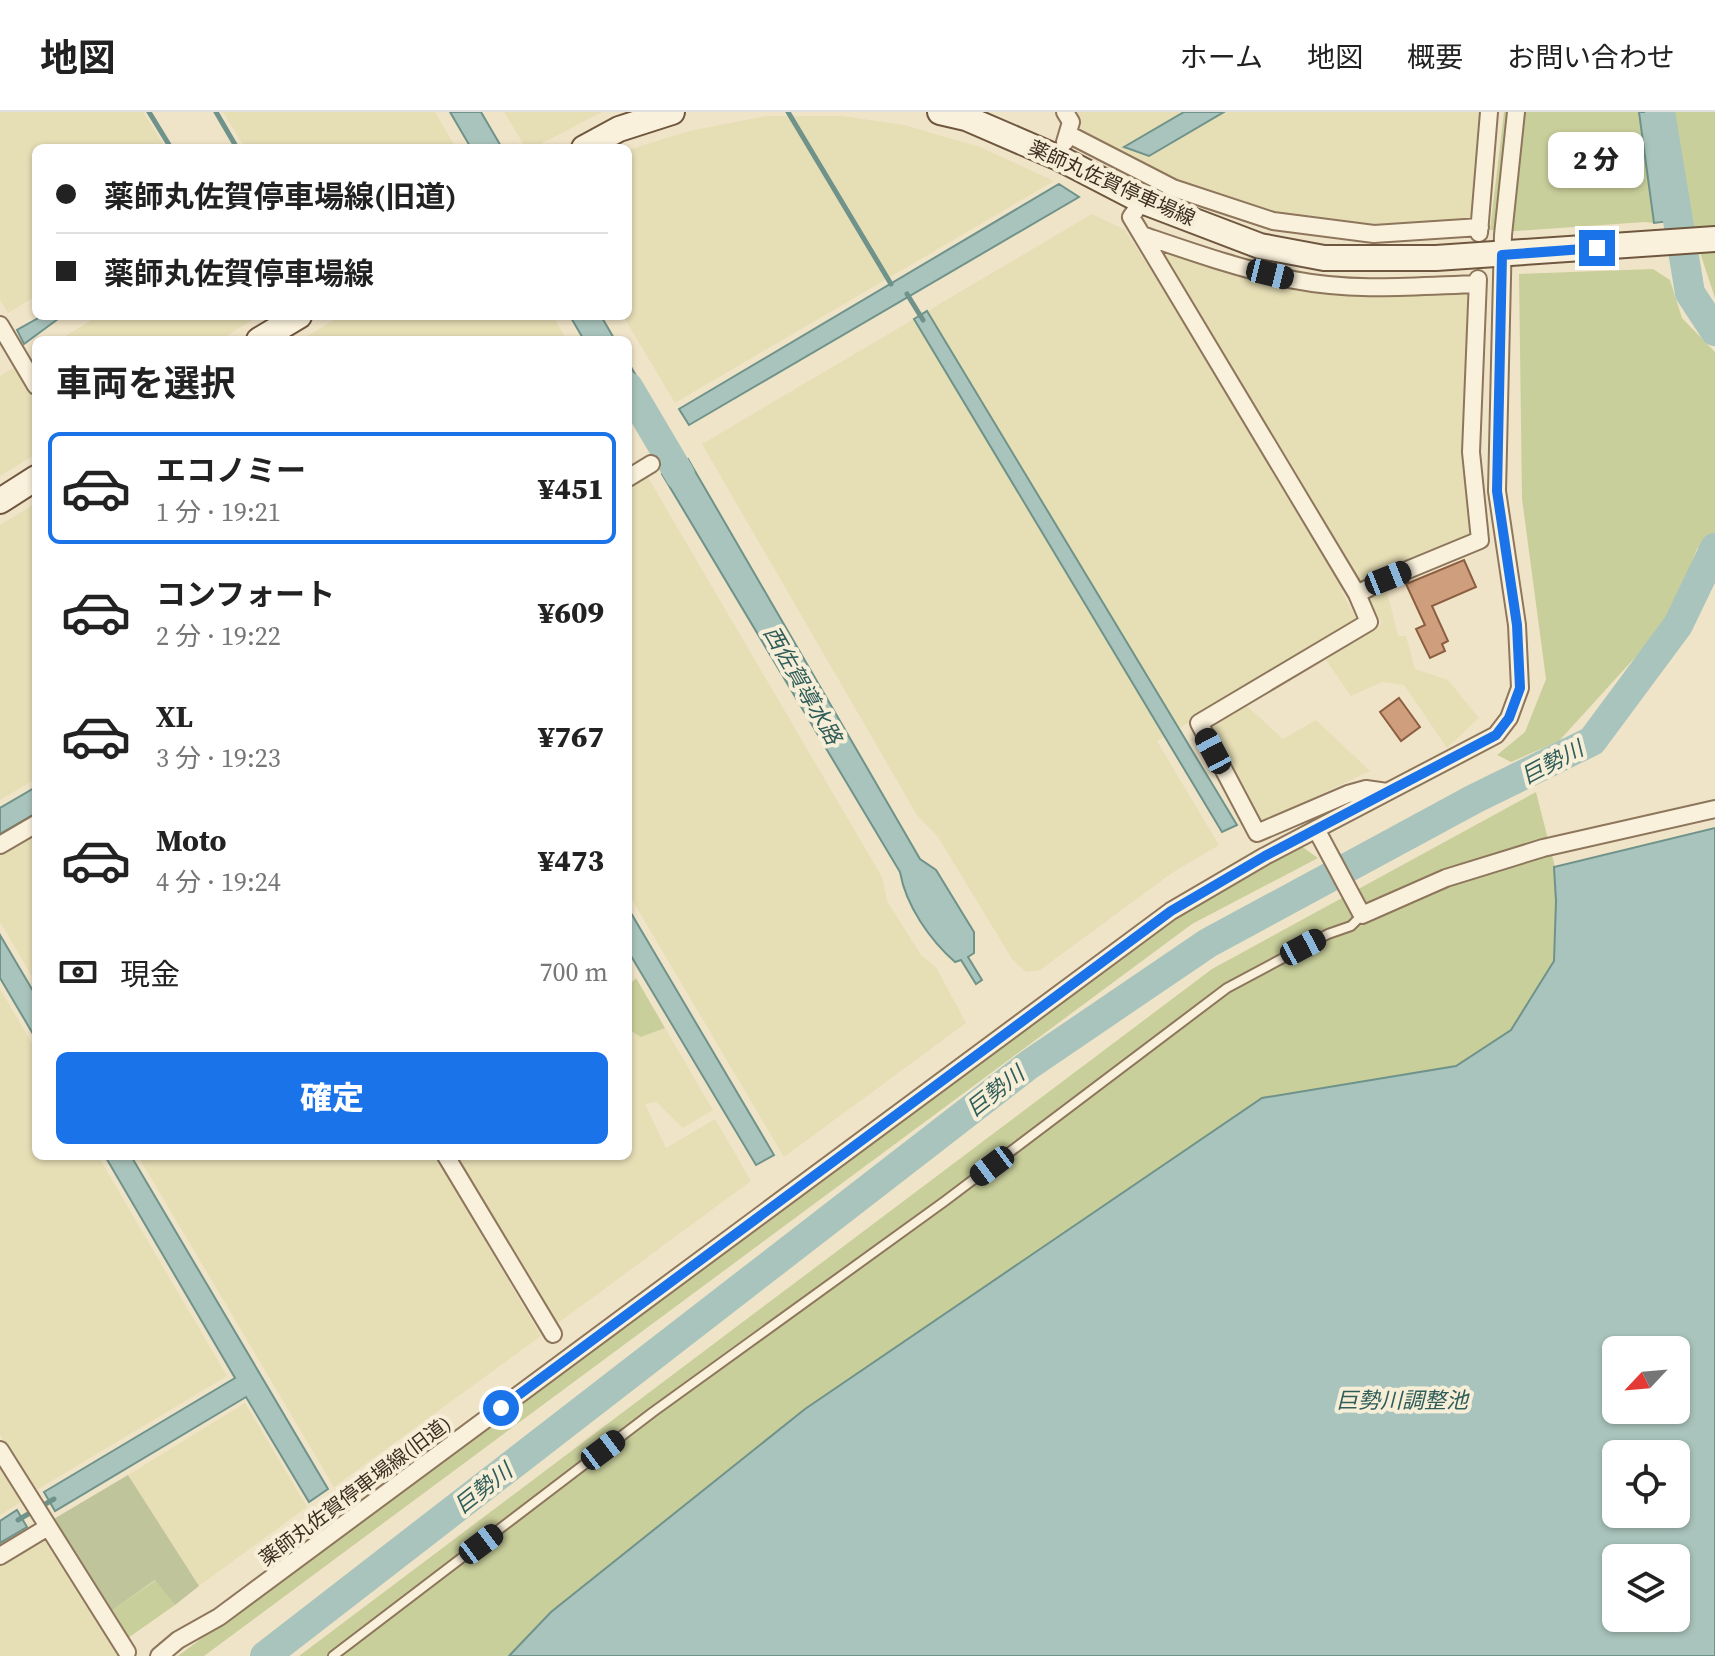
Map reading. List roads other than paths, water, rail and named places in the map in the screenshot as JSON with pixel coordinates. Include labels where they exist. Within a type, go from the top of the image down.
[{"type":"main road","points":[[591,144],[619,129],[672,112]]},
{"type":"main road","name":"薬師丸佐賀停車場線","points":[[940,112],[966,118],[1061,159],[1142,201],[1260,246],[1324,258],[1375,260],[1506,254],[1715,239]]},
{"type":"main road","points":[[266,336],[292,320]]},
{"type":"main road","points":[[0,501],[32,481]]},
{"type":"street","points":[[1061,159],[1071,122],[1065,112]]},
{"type":"street","points":[[1068,134],[1173,188],[1273,221],[1374,234],[1479,230],[1489,112]]},
{"type":"street","name":"薬師丸佐賀停車場線(旧道)","points":[[159,1656],[178,1640],[232,1607],[1136,935],[1202,891],[1496,735],[1509,718],[1520,688],[1517,625],[1497,491],[1506,254],[1516,112]]},
{"type":"street","points":[[1142,201],[1131,217],[1357,594],[1369,622],[1199,723],[1257,833],[1348,794],[1366,789],[1389,792]]},
{"type":"street","points":[[1142,235],[1219,261],[1296,281],[1371,288],[1478,282],[1471,452],[1480,540],[1357,594]]},
{"type":"street","points":[[1,328],[32,379]]},
{"type":"street","points":[[632,476],[651,464]]},
{"type":"street","points":[[1316,829],[1362,915],[1446,878],[1543,848],[1715,809]]},
{"type":"street","points":[[0,845],[32,826]]},
{"type":"street","points":[[448,1160],[553,1334]]},
{"type":"street","points":[[0,1450],[127,1652]]},
{"type":"street","points":[[0,1556],[48,1527]]},
{"type":"lane","points":[[333,1656],[653,1412],[945,1201],[1227,988],[1328,934],[1351,926],[1362,915]]},
{"type":"water","points":[[450,112],[481,112],[500,144],[469,144]]},
{"type":"water","points":[[1184,112],[1224,112],[1149,156],[1124,147]]},
{"type":"water","points":[[1639,112],[1672,112],[1689,219],[1654,223]]},
{"type":"water","points":[[1059,184],[1079,197],[689,425],[679,409]]},
{"type":"water","points":[[927,311],[1237,825],[1222,832],[914,319]]},
{"type":"water","points":[[35,320],[57,320],[24,344],[17,330]]},
{"type":"water","points":[[572,320],[603,320],[613,336],[582,336]]},
{"type":"water","points":[[632,369],[648,396],[641,401],[654,424],[646,428],[633,406]]},
{"type":"water","points":[[665,439],[680,463],[688,459],[920,859],[936,870],[974,932],[974,953],[968,957],[982,980],[976,984],[961,960],[955,962],[920,922],[900,872],[662,474],[671,468],[657,444]]},
{"type":"water","points":[[32,789],[32,815],[0,834],[0,808]]},
{"type":"water","name":"巨勢川調整池","points":[[1715,828],[1715,1656],[509,1656],[551,1612],[805,1409],[1262,1098],[1456,1066],[1511,1030],[1554,961],[1554,867]]},
{"type":"water","points":[[632,915],[774,1155],[756,1165],[632,958]]},
{"type":"water","points":[[0,935],[32,989],[32,1032],[0,978]]},
{"type":"water","points":[[107,1160],[133,1160],[328,1489],[309,1502],[246,1397],[55,1511],[44,1492],[235,1378]]},
{"type":"water","points":[[17,1510],[27,1527],[0,1543],[0,1521]]},
{"type":"waterway","points":[[149,112],[169,144]]},
{"type":"waterway","points":[[216,112],[235,144]]},
{"type":"waterway","points":[[788,112],[891,284]]},
{"type":"waterway","name":"巨勢川","points":[[1660,112],[1690,293],[1715,331]]},
{"type":"waterway","points":[[907,294],[923,320]]},
{"type":"waterway","name":"西佐賀導水路","points":[[632,394],[680,475]]},
{"type":"waterway","name":"巨勢川","points":[[265,1656],[1030,1064],[1208,943],[1474,799],[1592,741],[1678,625],[1715,548]]},
{"type":"waterway","points":[[18,1520],[54,1499]]}]
